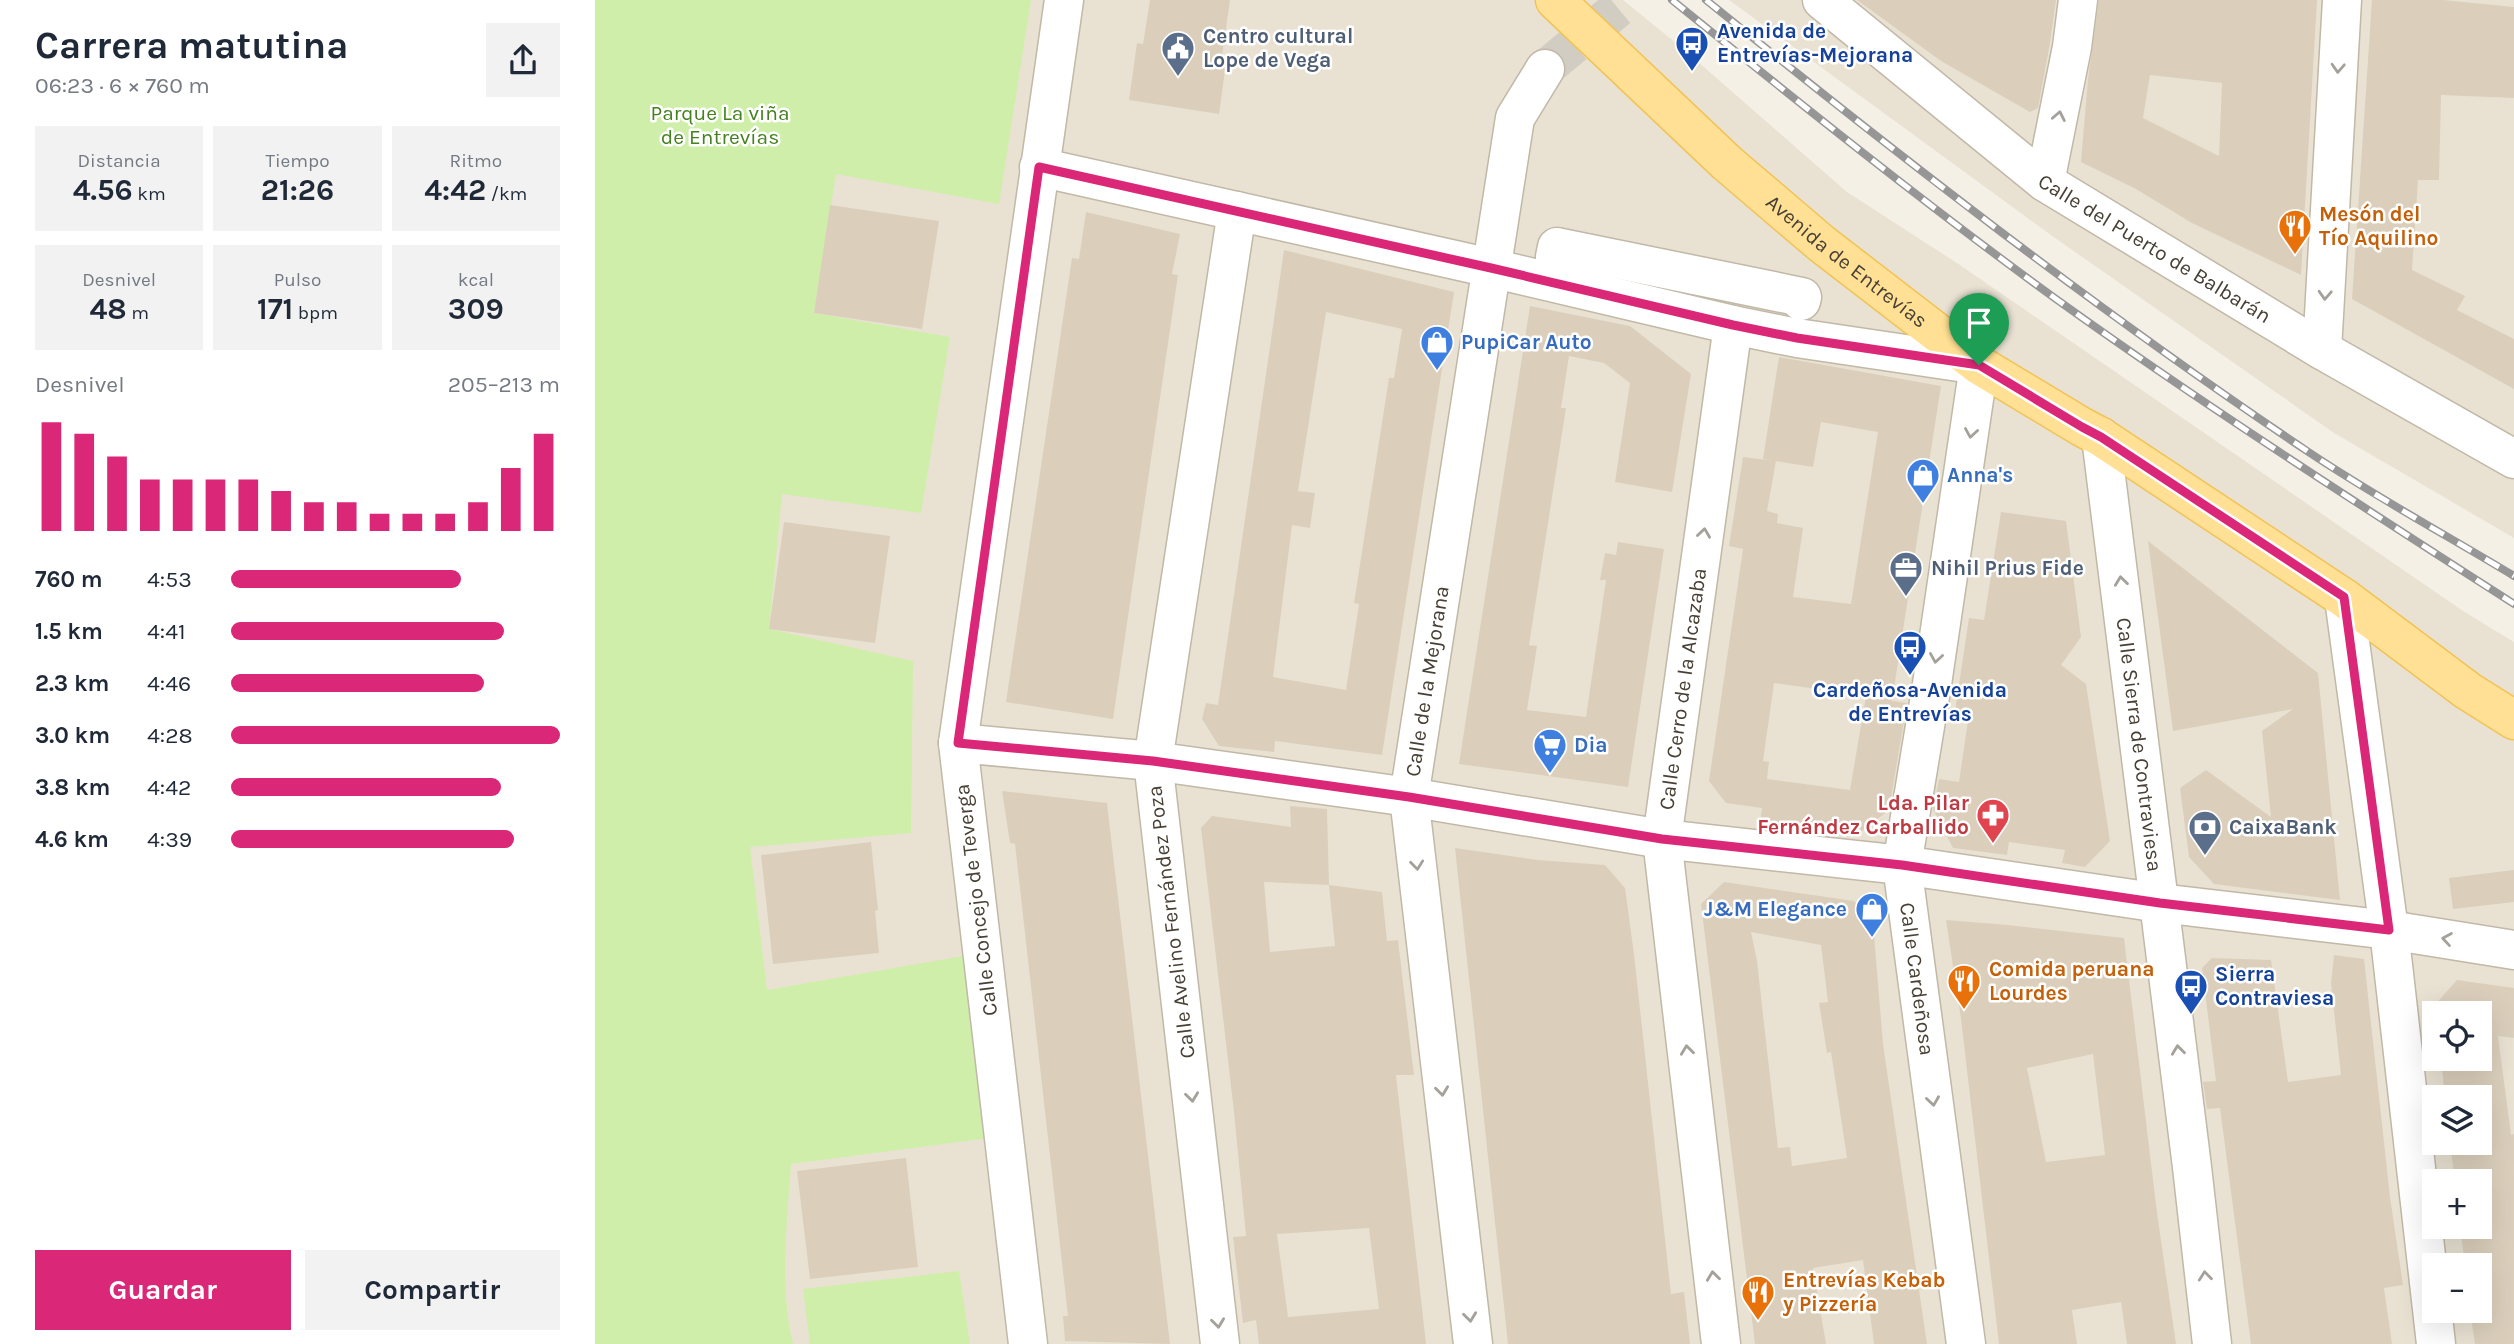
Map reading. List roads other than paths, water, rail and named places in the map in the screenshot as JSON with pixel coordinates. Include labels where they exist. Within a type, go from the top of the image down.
[{"type":"main road","name":"Avenida de Entrevías","points":[[1555,0],[1727,163],[1822,244],[1979,365],[2101,437],[2344,597],[2468,691],[2514,720]]},
{"type":"street","name":"Calle Concejo de Teverga","points":[[1028,1344],[958,743],[1064,0]]},
{"type":"street","name":"Calle del Puerto de Balbarán","points":[[1822,0],[2045,183],[2322,350],[2514,459]]},
{"type":"street","points":[[2045,183],[2072,47],[2078,0]]},
{"type":"street","points":[[2322,350],[2342,0]]},
{"type":"street","name":"Calle de la Mejorana","points":[[1473,1344],[1409,797],[1515,118],[1545,69]]},
{"type":"street","points":[[1039,167],[1733,325],[1797,338],[1979,365]]},
{"type":"street","name":"Calle Avelino Fernández Poza","points":[[1220,1344],[1153,761],[1237,211]]},
{"type":"street","points":[[1555,257],[1557,247],[1802,297],[1801,301]]},
{"type":"street","name":"Calle Cerro de la Alcazaba","points":[[1721,1344],[1662,839],[1733,325]]},
{"type":"street","name":"Calle Cardeñosa","points":[[1966,1344],[1902,865],[1943,616],[1979,365]]},
{"type":"street","name":"Calle Sierra de Contraviesa","points":[[2101,437],[2212,1344]]},
{"type":"street","points":[[2344,597],[2389,930],[2436,1344]]},
{"type":"street","points":[[958,743],[1153,761],[1409,797],[1662,839],[1902,865],[2160,903],[2389,930],[2514,950]]},
{"type":"tunnel","points":[[1545,69],[1628,0]]},
{"type":"railway","points":[[1672,0],[1910,190],[2056,299],[2226,416],[2514,604]]},
{"type":"railway","points":[[1706,0],[1928,176],[2078,290],[2232,400],[2335,469],[2514,576]]},
{"type":"place","name":"Avenida de Entrevías-Mejorana","points":[[1692,73]]},
{"type":"place","name":"Centro cultural Lope de Vega","points":[[1178,78]]},
{"type":"place","name":"Mesón del Tío Aquilino","points":[[2295,256]]},
{"type":"place","name":"PupiCar Auto","points":[[1437,372]]},
{"type":"place","name":"Anna's","points":[[1923,505]]},
{"type":"place","name":"Nihil Prius Fide","points":[[1906,598]]},
{"type":"place","name":"Cardeñosa-Avenida de Entrevías","points":[[1910,677]]},
{"type":"place","name":"Dia","points":[[1550,775]]},
{"type":"place","name":"Lda. Pilar Fernández Carballido","points":[[1993,845]]},
{"type":"place","name":"CaixaBank","points":[[2205,857]]},
{"type":"place","name":"J&M Elegance","points":[[1872,939]]},
{"type":"place","name":"Comida peruana Lourdes","points":[[1964,1011]]},
{"type":"place","name":"Sierra Contraviesa","points":[[2191,1016]]},
{"type":"place","name":"Entrevías Kebab y Pizzería","points":[[1758,1322]]},
{"type":"park label","name":"Parque La viña de Entrevías","points":[[720,125]]}]
